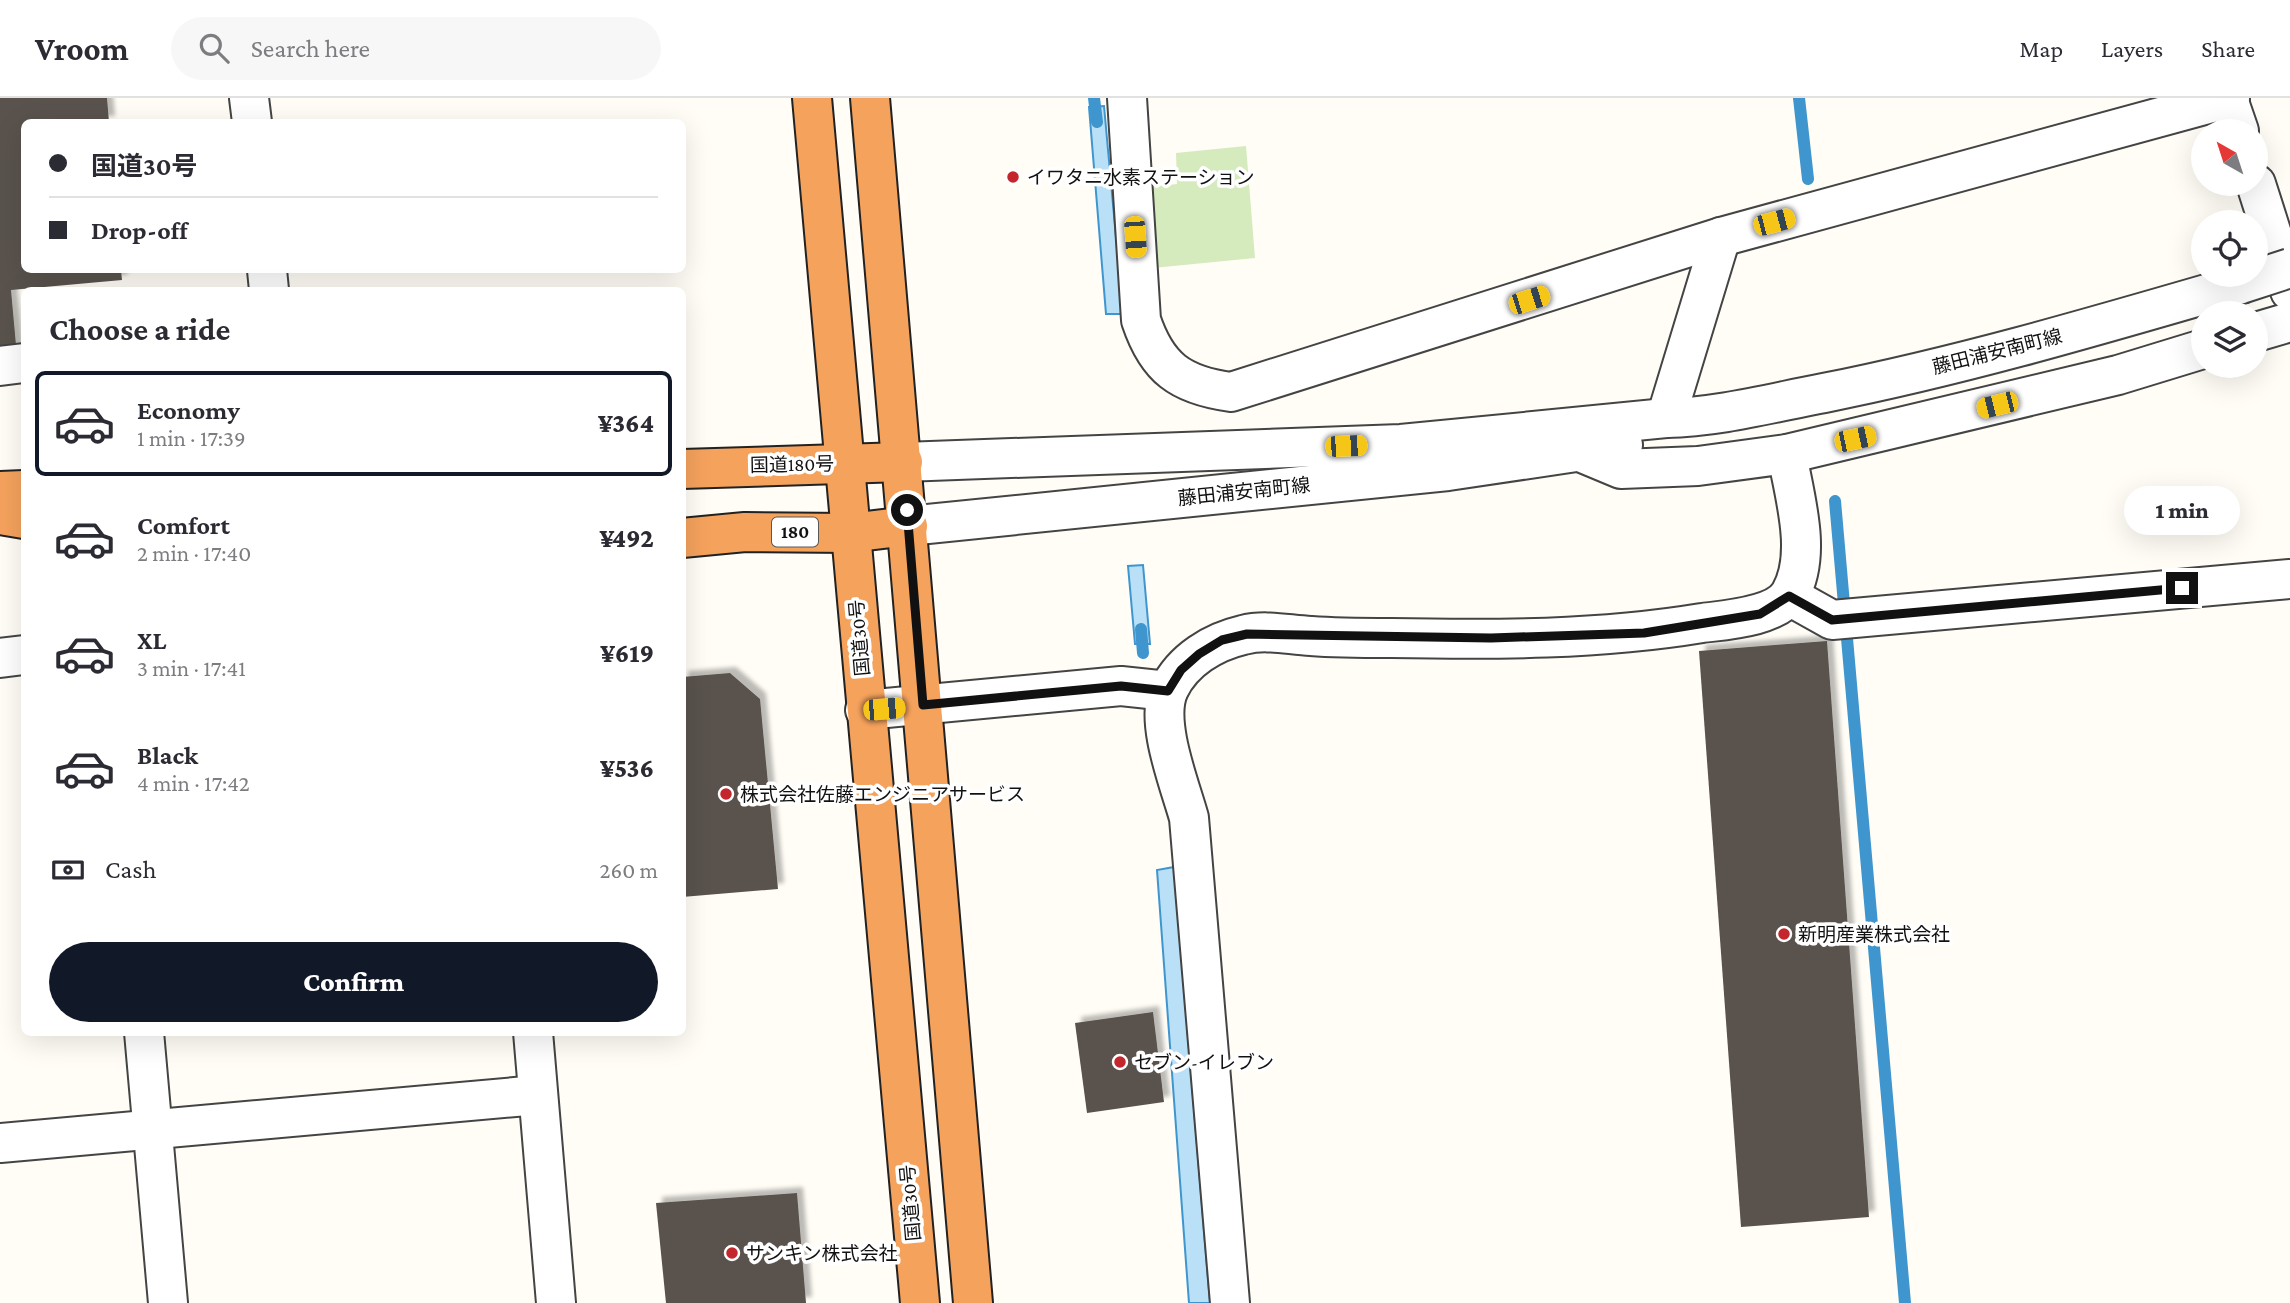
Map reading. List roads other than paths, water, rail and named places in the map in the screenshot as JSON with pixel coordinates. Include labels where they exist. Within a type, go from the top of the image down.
[{"type":"highway","name":"国道30号","points":[[812,98],[920,1303]]},
{"type":"highway","points":[[870,98],[974,1303]]},
{"type":"highway","name":"国道180号","points":[[686,470],[902,461]]},
{"type":"highway","points":[[0,491],[21,490]]},
{"type":"highway","points":[[0,515],[21,518]]},
{"type":"highway","name":"180","points":[[686,538],[745,532],[850,533],[908,526]]},
{"type":"street","points":[[249,98],[252,119]]},
{"type":"street","points":[[1126,98],[1141,320],[1150,349],[1165,367],[1187,381],[1210,389],[1231,392],[1721,237],[2229,98],[2235,119]]},
{"type":"street","points":[[2260,196],[2290,291]]},
{"type":"street","points":[[1683,418],[1721,237]]},
{"type":"street","name":"藤田浦安南町線","points":[[902,461],[1401,444],[1683,418],[1852,387],[2032,344],[2290,268]]},
{"type":"street","points":[[2268,328],[2290,322]]},
{"type":"street","points":[[1582,453],[1621,469],[1698,466],[1787,454],[2106,378],[2191,353]]},
{"type":"street","points":[[0,366],[21,363]]},
{"type":"street","name":"藤田浦安南町線","points":[[908,526],[1448,471],[1582,453],[1649,439],[1683,418]]},
{"type":"street","points":[[1230,1303],[1189,818],[1170,760],[1166,725],[1168,691],[1181,670],[1199,654],[1222,640],[1247,634],[1272,632],[1311,636],[1428,638],[1644,633],[1760,614],[1789,596],[1799,566],[1799,534],[1787,454]]},
{"type":"street","points":[[1789,596],[1844,619],[2290,579]]},
{"type":"street","points":[[0,658],[21,655]]},
{"type":"street","points":[[865,710],[1121,686],[1168,691]]},
{"type":"street","points":[[144,1036],[168,1303]]},
{"type":"street","points":[[533,1036],[556,1303]]},
{"type":"street","points":[[0,1143],[538,1095]]},
{"type":"water","points":[[1104,106],[1123,314],[1106,314],[1089,107]]},
{"type":"water","points":[[1143,565],[1150,644],[1135,644],[1128,566]]},
{"type":"water","points":[[1174,867],[1210,1303],[1189,1303],[1157,870]]},
{"type":"waterway","points":[[1094,98],[1097,122]]},
{"type":"waterway","points":[[1799,98],[1808,179]]},
{"type":"waterway","points":[[1835,501],[1905,1303]]},
{"type":"waterway","points":[[1141,629],[1143,653]]},
{"type":"place","name":"イワタニ水素ステーション","points":[[1013,177]]},
{"type":"place","name":"株式会社佐藤エンジニアサービス","points":[[726,794]]},
{"type":"place","name":"新明産業株式会社","points":[[1784,934]]},
{"type":"place","name":"セブン-イレブン","points":[[1120,1062]]},
{"type":"place","name":"サンキン株式会社","points":[[732,1253]]}]
